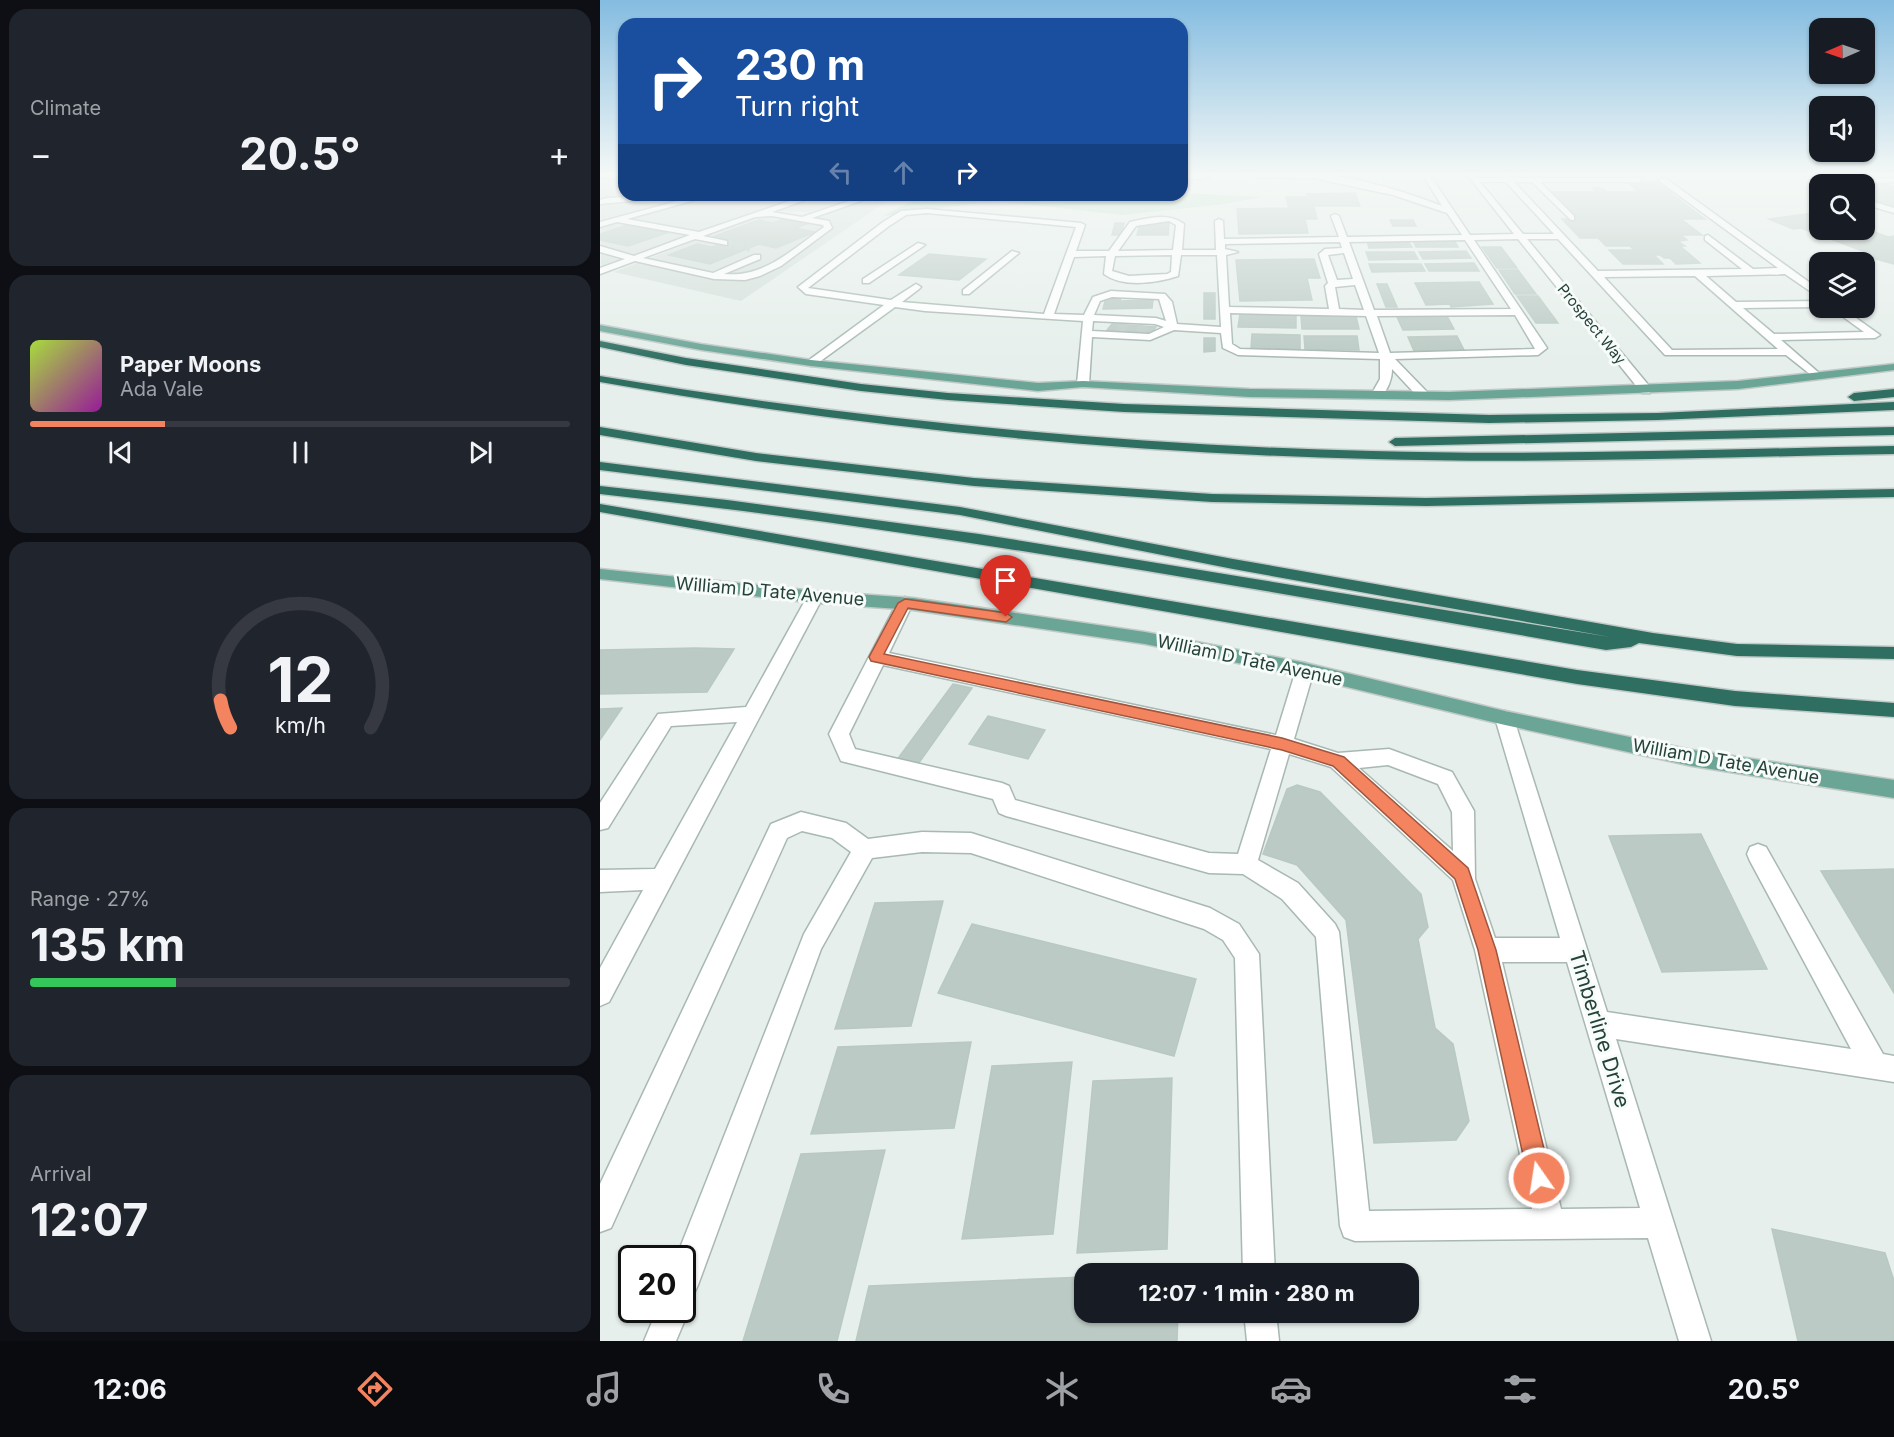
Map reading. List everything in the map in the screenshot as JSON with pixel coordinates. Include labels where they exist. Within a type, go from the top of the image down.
[{"type":"highway","points":[[600,344],[783,377],[953,397],[1163,410],[1511,419],[1677,417],[1894,406]]},
{"type":"highway","points":[[600,378],[761,405],[945,428],[1045,437],[1302,453],[1576,456],[1894,450]]},
{"type":"highway","points":[[1403,416],[1418,412],[1818,401],[1894,393]]},
{"type":"highway","points":[[600,431],[756,458],[974,482],[1212,498],[1425,502],[1894,493]]},
{"type":"highway","points":[[1302,453],[1341,443],[1894,431]]},
{"type":"highway","points":[[600,466],[960,512],[1233,564],[1653,639],[1737,650],[1894,653]]},
{"type":"highway","points":[[600,490],[782,509],[921,530],[1606,644],[1653,639]]},
{"type":"highway","points":[[600,508],[1697,696],[1827,708],[1894,710]]},
{"type":"main road","points":[[600,328],[701,347],[811,363],[1038,387],[1083,384],[1205,392],[1377,395],[1646,390],[1738,385],[1894,367]]},
{"type":"main road","name":"William D Tate Avenue","points":[[600,574],[815,597],[905,603],[1145,638],[1305,670],[1504,718],[1692,758],[1894,789]]},
{"type":"street","points":[[600,271],[694,237]]},
{"type":"street","points":[[698,237],[724,243]]},
{"type":"street","points":[[600,249],[724,279],[746,277],[770,268],[816,237]]},
{"type":"street","points":[[869,237],[803,287],[806,291],[892,304],[1047,317],[1088,318],[1122,327],[1142,329],[1173,327],[1226,330]]},
{"type":"street","points":[[1047,317],[1077,237]]},
{"type":"street","points":[[1125,237],[1111,254],[1107,272],[1111,277],[1155,279],[1174,274],[1179,237]]},
{"type":"street","points":[[1220,237],[1227,346],[1238,352],[1386,356],[1538,352],[1542,348],[1469,237]]},
{"type":"street","points":[[1344,237],[1386,356],[1386,379],[1377,395]]},
{"type":"street","points":[[1071,254],[1177,253],[1221,247],[1347,245],[1469,237],[1538,237]]},
{"type":"street","name":"Prospect Way","points":[[1521,237],[1646,390]]},
{"type":"street","points":[[1562,237],[1669,353],[1788,352]]},
{"type":"street","points":[[1740,237],[1809,287]]},
{"type":"street","points":[[1708,238],[1751,272]]},
{"type":"street","points":[[1120,242],[1131,242]]},
{"type":"street","points":[[1166,242],[1178,242]]},
{"type":"street","points":[[866,281],[921,245]]},
{"type":"street","points":[[1335,312],[1330,286],[1333,283],[1323,254],[1347,245]]},
{"type":"street","points":[[1221,247],[1245,252]]},
{"type":"street","points":[[750,248],[793,253]]},
{"type":"street","points":[[1316,251],[1328,251]]},
{"type":"street","points":[[966,292],[1015,253]]},
{"type":"street","points":[[713,276],[757,257]]},
{"type":"street","points":[[1164,265],[1176,265]]},
{"type":"street","points":[[1109,266],[1120,266]]},
{"type":"street","points":[[1596,274],[1787,271]]},
{"type":"street","points":[[1697,273],[1815,375]]},
{"type":"street","points":[[1333,283],[1360,282]]},
{"type":"street","points":[[811,363],[916,287]]},
{"type":"street","points":[[1083,384],[1088,318],[1096,299],[1102,296],[1162,296],[1167,302],[1173,327]]},
{"type":"street","points":[[1734,305],[1809,304]]},
{"type":"street","points":[[1225,310],[1371,313],[1519,312]]},
{"type":"street","points":[[1772,337],[1875,335],[1850,318]]},
{"type":"street","points":[[1087,334],[1122,327],[1160,334],[1173,327]]},
{"type":"street","points":[[1386,356],[1424,395]]},
{"type":"street","points":[[600,993],[815,597]]},
{"type":"street","points":[[905,603],[839,734],[849,755],[1002,792],[1006,807],[1198,860],[1209,863],[1246,864],[1290,891],[1327,932],[1356,1226],[1659,1223]]},
{"type":"street","points":[[876,657],[1282,744],[1338,761],[1389,757],[1445,778],[1463,811],[1464,879]]},
{"type":"street","points":[[1246,864],[1305,670]]},
{"type":"street","points":[[600,821],[665,719],[751,714]]},
{"type":"street","name":"Timberline Drive","points":[[1504,718],[1695,1341]]},
{"type":"street","points":[[1338,761],[1462,874],[1487,950],[1550,1224]]},
{"type":"street","points":[[600,1217],[779,831],[801,821],[838,830],[865,849],[922,842],[971,843],[1210,919],[1231,932],[1247,954],[1259,1263]]},
{"type":"street","points":[[696,1247],[812,942],[865,849]]},
{"type":"street","points":[[1758,854],[1885,1067]]},
{"type":"street","points":[[600,881],[662,879]]},
{"type":"street","points":[[1487,950],[1575,950]]},
{"type":"street","points":[[1598,1023],[1885,1067]]},
{"type":"street","points":[[660,1341],[668,1323]]},
{"type":"street","points":[[1261,1323],[1263,1341]]},
{"type":"shaded area","points":[[601,237],[687,237],[601,267]]},
{"type":"shaded area","points":[[706,237],[835,237],[741,301],[614,272]]},
{"type":"building","points":[[600,237],[656,237],[628,246],[600,240]]},
{"type":"building","points":[[717,237],[804,237],[776,248],[759,244],[710,264],[669,255],[697,244],[712,247],[732,240]]},
{"type":"building","points":[[1579,237],[1683,237],[1687,240],[1678,241],[1685,246],[1680,246],[1700,263],[1676,264],[1670,258],[1654,255],[1663,264],[1623,264],[1609,250],[1634,250],[1630,246],[1606,246],[1598,238]]},
{"type":"building","points":[[1875,237],[1894,237],[1894,264],[1875,259],[1875,252],[1865,252],[1833,240],[1875,240]]},
{"type":"building","points":[[1454,240],[1458,247],[1416,247],[1413,241]]},
{"type":"building","points":[[1367,241],[1408,241],[1412,247],[1369,248]]},
{"type":"building","points":[[1482,247],[1501,247],[1517,268],[1497,268]]},
{"type":"building","points":[[1466,251],[1471,258],[1423,259],[1419,252]]},
{"type":"building","points":[[1366,252],[1414,252],[1418,259],[1369,260]]},
{"type":"building","points":[[929,254],[986,259],[959,280],[899,275]]},
{"type":"building","points":[[1314,259],[1320,278],[1307,278],[1312,300],[1240,301],[1236,260]]},
{"type":"building","points":[[1474,263],[1479,271],[1429,271],[1425,264]]},
{"type":"building","points":[[1369,264],[1421,264],[1425,271],[1372,272]]},
{"type":"building","points":[[1499,270],[1518,270],[1536,294],[1515,294]]},
{"type":"building","points":[[1479,282],[1493,304],[1451,307],[1450,304],[1426,305],[1415,283]]},
{"type":"building","points":[[1377,284],[1387,284],[1397,307],[1386,307]]},
{"type":"building","points":[[1204,293],[1215,293],[1215,319],[1204,319]]},
{"type":"building","points":[[1517,296],[1538,296],[1558,323],[1536,323]]},
{"type":"building","points":[[1106,297],[1121,297],[1120,301],[1153,300],[1152,308],[1103,309]]},
{"type":"building","points":[[1240,314],[1296,316],[1296,328],[1238,327]]},
{"type":"building","points":[[1301,316],[1356,316],[1359,329],[1302,329]]},
{"type":"building","points":[[1447,316],[1454,329],[1403,330],[1397,317]]},
{"type":"building","points":[[1112,324],[1156,327],[1152,333],[1107,330]]},
{"type":"building","points":[[1252,334],[1300,335],[1300,349],[1251,348]]},
{"type":"building","points":[[1304,336],[1357,336],[1359,350],[1305,349]]},
{"type":"building","points":[[1457,336],[1464,350],[1414,351],[1408,337]]},
{"type":"building","points":[[1204,338],[1215,338],[1215,351],[1204,352]]},
{"type":"building","points":[[734,649],[707,692],[600,694],[600,650]]},
{"type":"building","points":[[953,684],[972,688],[916,767],[896,761]]},
{"type":"building","points":[[622,708],[600,740],[600,709]]},
{"type":"building","points":[[988,716],[1045,730],[1028,759],[969,744]]},
{"type":"building","points":[[1297,785],[1320,792],[1421,894],[1428,927],[1418,939],[1435,1028],[1453,1044],[1469,1121],[1456,1140],[1374,1143],[1346,920],[1297,865],[1263,854],[1287,789]]},
{"type":"building","points":[[1701,834],[1767,969],[1662,972],[1609,836]]},
{"type":"building","points":[[1894,869],[1894,993],[1821,871]]},
{"type":"building","points":[[943,901],[911,1026],[835,1029],[875,903]]},
{"type":"building","points":[[972,924],[1196,979],[1174,1056],[938,993]]},
{"type":"building","points":[[971,1042],[954,1128],[811,1134],[838,1047]]},
{"type":"building","points":[[1072,1062],[1053,1234],[962,1239],[992,1066]]},
{"type":"building","points":[[1172,1078],[1167,1249],[1077,1253],[1093,1081]]},
{"type":"building","points":[[885,1150],[837,1341],[743,1341],[801,1154]]},
{"type":"building","points":[[1772,1229],[1885,1253],[1894,1281],[1894,1341],[1798,1341]]},
{"type":"building","points":[[1074,1277],[1074,1323],[1178,1323],[1177,1341],[856,1341],[869,1286]]},
{"type":"tunnel","points":[[724,243],[750,248]]},
{"type":"tunnel","points":[[1120,331],[1124,324]]},
{"type":"tunnel","points":[[1140,332],[1144,326]]},
{"type":"route","points":[[1006,617],[905,603],[876,657],[1282,744],[1338,761],[1462,874],[1487,950],[1539,1178]]}]
